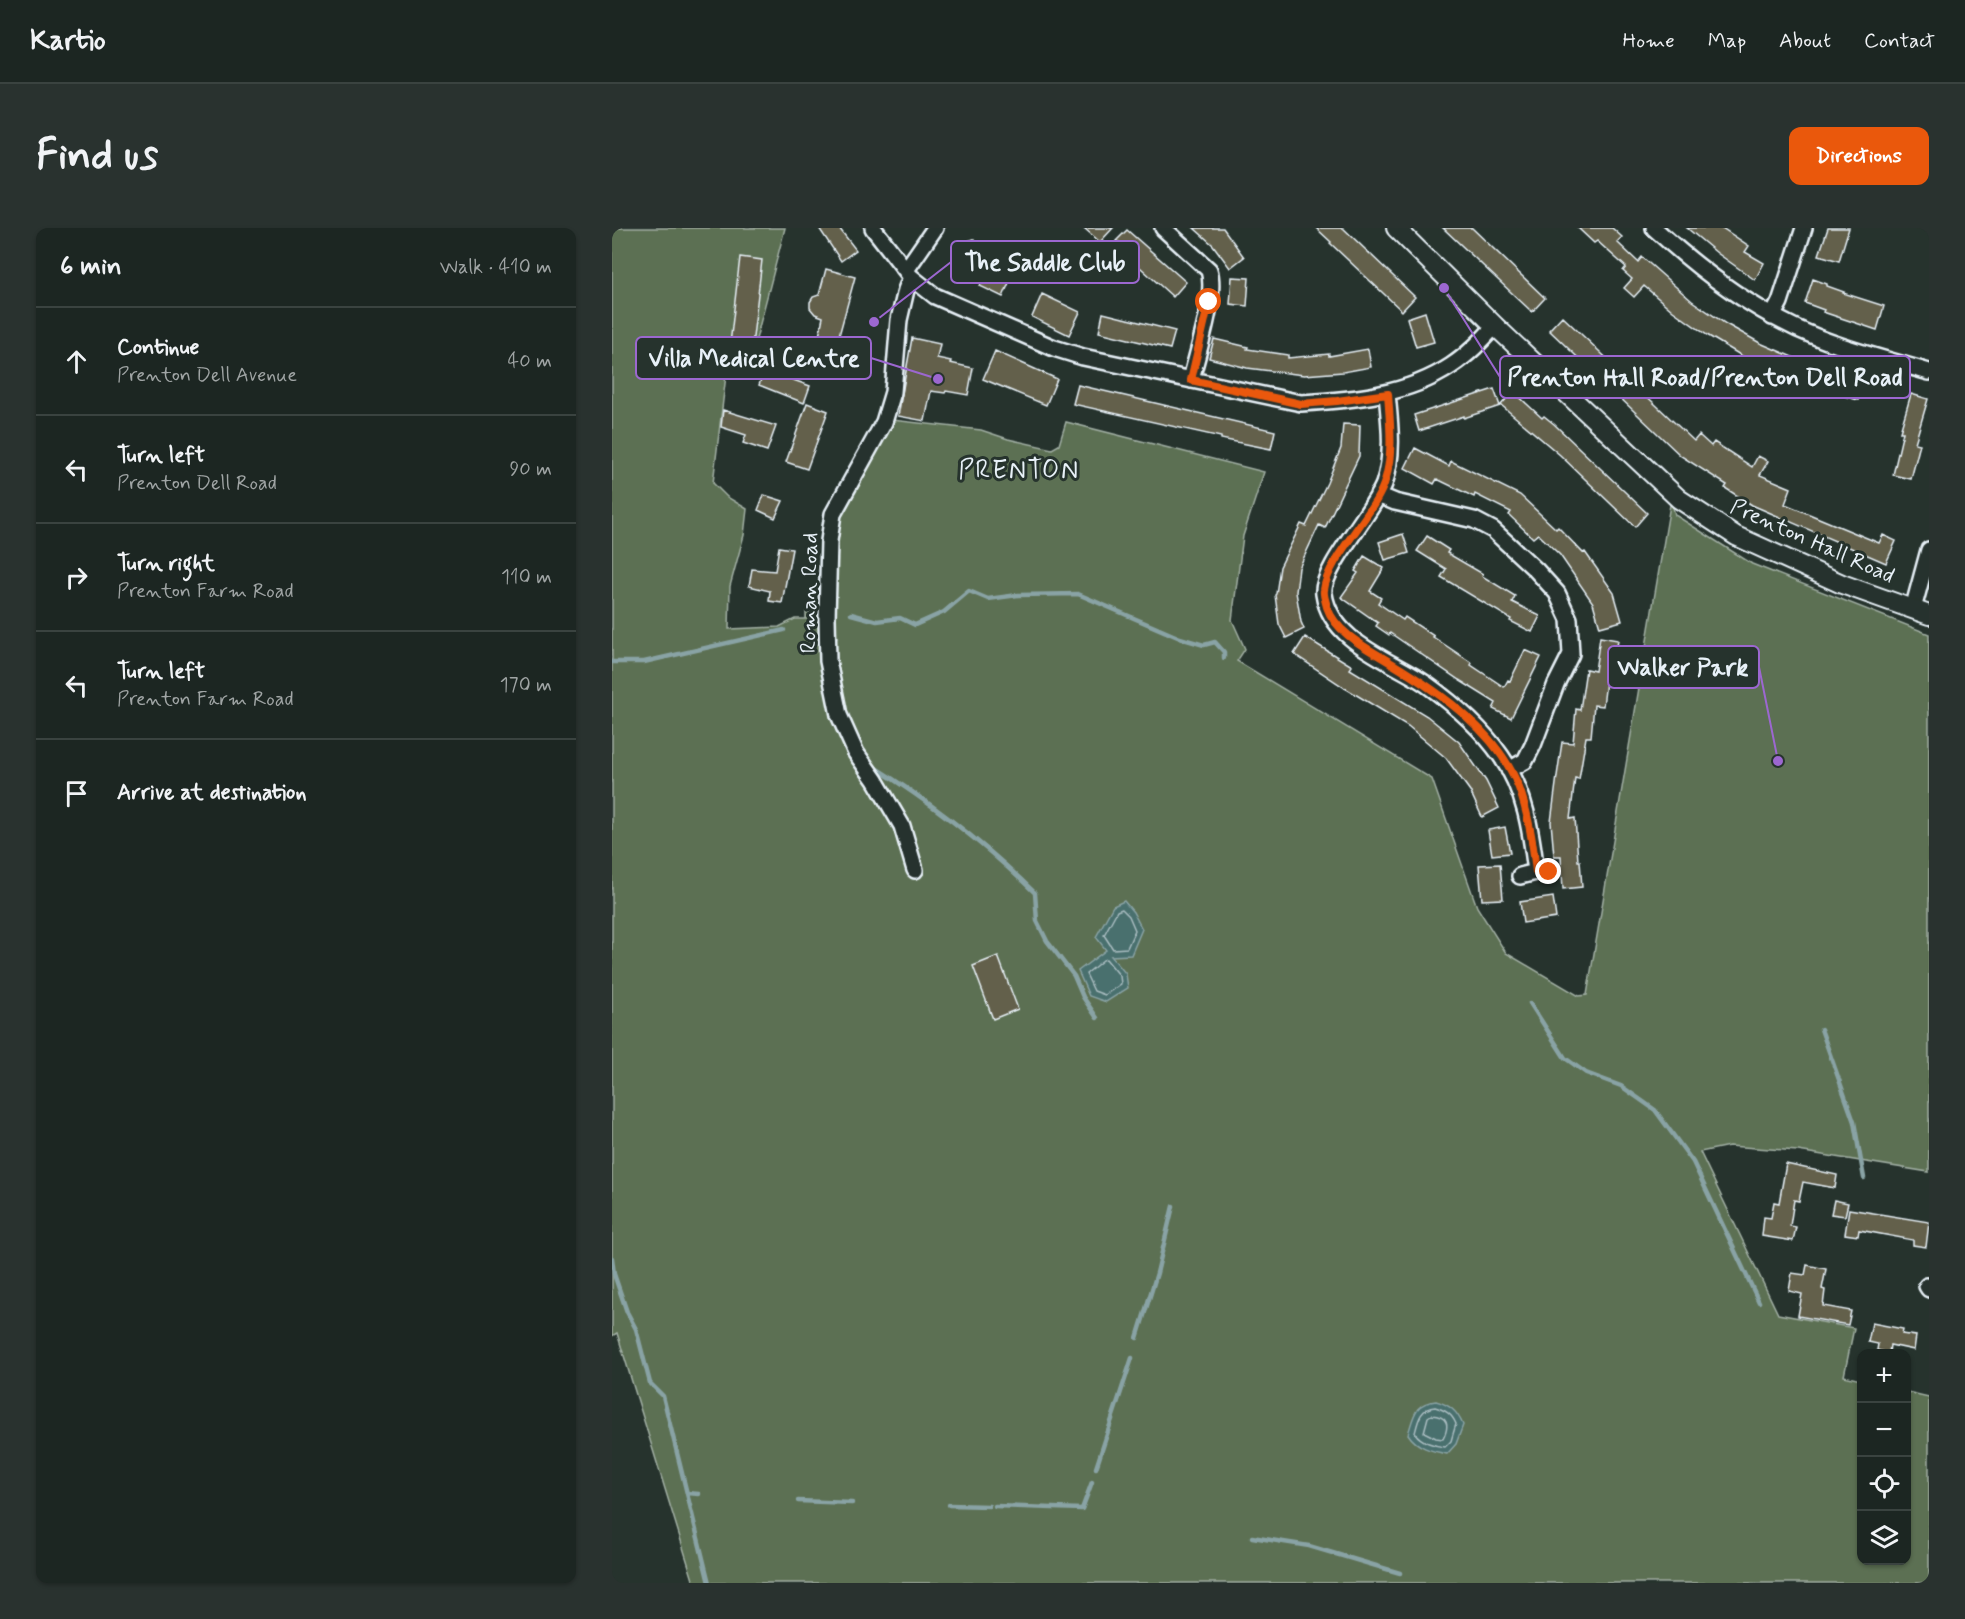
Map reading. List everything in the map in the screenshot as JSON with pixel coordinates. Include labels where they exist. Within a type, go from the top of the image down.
[{"type":"street","points":[[873,228],[908,274],[935,296],[1054,348],[1083,357],[1301,404],[1388,394],[1428,379],[1452,366],[1495,326]]},
{"type":"street","name":"Roman Road","points":[[915,870],[902,826],[856,753],[839,715],[828,662],[829,542],[833,514],[884,422],[893,392],[899,320],[908,274],[935,228]]},
{"type":"street","points":[[1163,228],[1209,270],[1212,280],[1191,380]]},
{"type":"street","name":"Prenton Hall Road","points":[[1396,228],[1495,326],[1679,499],[1736,536],[1842,584],[1921,612]]},
{"type":"street","points":[[1654,228],[1722,285],[1772,317],[1819,338],[1929,372]]},
{"type":"street","points":[[1772,317],[1780,302],[1804,228]]},
{"type":"street","points":[[1388,394],[1390,462],[1384,485],[1328,574],[1323,591],[1328,610],[1337,624],[1358,642],[1425,683],[1455,706],[1482,732],[1502,757],[1518,786],[1543,872],[1520,876]]},
{"type":"street","points":[[1378,495],[1395,502],[1474,520],[1493,530],[1557,593],[1569,619],[1571,654],[1556,684],[1525,761],[1509,770]]},
{"type":"street","points":[[1921,612],[1929,550]]},
{"type":"green space","points":[[612,228],[785,228],[749,366],[727,367],[713,483],[727,497],[747,509],[744,535],[730,586],[729,629],[779,627],[795,619],[806,619],[806,612],[824,613],[825,641],[837,637],[833,633],[836,518],[892,420],[981,430],[1052,449],[1059,445],[1066,422],[1264,472],[1243,536],[1232,620],[1245,649],[1237,661],[1432,779],[1477,907],[1506,953],[1579,996],[1587,995],[1671,499],[1675,515],[1752,564],[1929,634],[1929,1172],[1798,1151],[1729,1146],[1700,1152],[1778,1314],[1854,1328],[1844,1376],[1857,1379],[1857,1565],[1911,1565],[1911,1393],[1929,1397],[1929,1583],[694,1583],[617,1333],[612,1336]]},
{"type":"water","points":[[1124,901],[1142,929],[1131,955],[1111,956],[1126,974],[1128,988],[1106,1002],[1089,996],[1078,971],[1106,950],[1096,937],[1113,906]]},
{"type":"water","points":[[1436,1401],[1452,1409],[1463,1425],[1456,1444],[1447,1454],[1420,1446],[1408,1434],[1419,1408],[1423,1404]]},
{"type":"building","points":[[819,228],[839,228],[856,250],[841,261]]},
{"type":"building","points":[[1084,228],[1113,228],[1100,242]]},
{"type":"building","points":[[1194,228],[1223,228],[1244,257],[1230,268],[1213,245]]},
{"type":"building","points":[[1316,228],[1343,228],[1415,297],[1402,311]]},
{"type":"building","points":[[1443,228],[1472,228],[1545,298],[1532,312]]},
{"type":"building","points":[[1578,228],[1612,228],[1622,237],[1617,242],[1638,262],[1642,257],[1692,301],[1726,324],[1760,343],[1797,359],[1863,381],[1858,400],[1830,392],[1752,362],[1707,335],[1673,311],[1644,286],[1634,297],[1624,288],[1632,279],[1623,271],[1626,267],[1597,241],[1594,243]]},
{"type":"building","points":[[1687,228],[1722,228],[1749,246],[1745,252],[1764,263],[1755,280],[1717,253]]},
{"type":"building","points":[[1828,228],[1849,228],[1839,261],[1819,255]]},
{"type":"building","points":[[1127,230],[1186,282],[1173,297],[1120,249],[1121,243],[1116,241]]},
{"type":"building","points":[[974,239],[981,263],[962,269],[955,245]]},
{"type":"building","points":[[740,257],[762,260],[752,346],[730,344]]},
{"type":"building","points":[[988,268],[1011,278],[1003,297],[980,286]]},
{"type":"building","points":[[826,269],[855,277],[835,350],[845,351],[839,375],[812,370],[823,317],[815,314],[810,308],[810,302],[813,297],[819,295]]},
{"type":"building","points":[[1232,277],[1249,278],[1247,306],[1230,304]]},
{"type":"building","points":[[1813,279],[1843,293],[1884,306],[1877,330],[1823,312],[1824,310],[1805,303]]},
{"type":"building","points":[[1042,294],[1080,312],[1069,335],[1032,317]]},
{"type":"building","points":[[1425,312],[1434,342],[1416,347],[1407,318]]},
{"type":"building","points":[[1103,313],[1175,331],[1170,349],[1099,332]]},
{"type":"building","points":[[1562,316],[1694,441],[1699,435],[1711,446],[1714,442],[1752,467],[1758,456],[1768,461],[1760,475],[1791,488],[1785,504],[1879,543],[1883,535],[1896,541],[1886,563],[1752,505],[1725,488],[1727,485],[1681,456],[1549,330]]},
{"type":"building","points":[[912,338],[940,344],[937,358],[973,368],[968,395],[931,391],[925,421],[898,416]]},
{"type":"building","points":[[1214,339],[1248,347],[1247,349],[1288,355],[1288,358],[1329,354],[1329,356],[1368,349],[1371,367],[1304,375],[1247,368],[1209,358]]},
{"type":"building","points":[[995,351],[1057,379],[1046,405],[983,379]]},
{"type":"building","points":[[774,373],[810,386],[804,403],[759,385],[763,374],[772,377]]},
{"type":"building","points":[[1078,385],[1275,431],[1271,449],[1073,404]]},
{"type":"building","points":[[1494,389],[1500,406],[1419,431],[1414,415]]},
{"type":"building","points":[[1513,391],[1542,418],[1544,416],[1554,424],[1647,513],[1635,527],[1560,455],[1501,405]]},
{"type":"building","points":[[1911,394],[1928,399],[1915,443],[1920,444],[1911,479],[1893,475],[1903,432],[1900,432]]},
{"type":"building","points":[[807,403],[828,411],[807,469],[786,462]]},
{"type":"building","points":[[723,410],[776,426],[767,451],[743,443],[746,435],[721,427]]},
{"type":"building","points":[[1343,424],[1360,425],[1359,456],[1325,528],[1319,525],[1299,568],[1296,592],[1304,629],[1286,638],[1279,624],[1275,595],[1280,567],[1301,524],[1306,526],[1327,483],[1341,448]]},
{"type":"building","points":[[1415,448],[1449,466],[1451,461],[1520,495],[1556,529],[1558,527],[1583,553],[1585,552],[1614,593],[1622,621],[1600,627],[1593,603],[1560,555],[1538,534],[1533,538],[1509,515],[1511,512],[1437,479],[1434,484],[1405,468]]},
{"type":"building","points":[[764,495],[783,501],[775,518],[758,510]]},
{"type":"building","points":[[1403,534],[1409,553],[1385,560],[1379,542]]},
{"type":"building","points":[[1427,536],[1449,550],[1447,553],[1515,596],[1512,602],[1540,616],[1532,632],[1510,621],[1511,619],[1441,577],[1446,569],[1417,551]]},
{"type":"building","points":[[779,547],[792,549],[782,603],[769,601],[770,591],[749,586],[752,569],[775,571]]},
{"type":"building","points":[[1364,556],[1384,568],[1370,591],[1381,598],[1378,603],[1403,620],[1405,617],[1434,636],[1504,687],[1508,680],[1510,681],[1525,650],[1541,657],[1511,718],[1493,709],[1496,703],[1390,633],[1389,635],[1376,626],[1378,623],[1341,597],[1358,573],[1355,571]]},
{"type":"building","points":[[1305,637],[1352,666],[1350,669],[1427,716],[1459,742],[1486,781],[1499,808],[1482,817],[1470,791],[1446,758],[1408,726],[1294,654]]},
{"type":"building","points":[[1600,637],[1618,640],[1614,666],[1608,665],[1603,706],[1594,705],[1591,737],[1586,737],[1579,779],[1575,778],[1570,819],[1575,818],[1582,887],[1563,889],[1561,856],[1554,856],[1551,822],[1557,776],[1562,742],[1573,743],[1576,709],[1580,710],[1586,669],[1595,671]]},
{"type":"building","points":[[1505,827],[1510,853],[1492,855],[1488,830]]},
{"type":"building","points":[[1500,864],[1503,899],[1482,900],[1479,865]]},
{"type":"building","points":[[1553,897],[1556,918],[1523,923],[1520,902]]},
{"type":"building","points":[[998,956],[1018,1009],[993,1019],[973,966]]},
{"type":"building","points":[[1786,1164],[1837,1175],[1835,1188],[1803,1182],[1799,1201],[1794,1200],[1790,1226],[1796,1227],[1793,1241],[1762,1236],[1764,1217],[1771,1218],[1774,1202],[1779,1203]]},
{"type":"building","points":[[1834,1200],[1848,1203],[1845,1216],[1831,1214]]},
{"type":"building","points":[[1849,1209],[1929,1222],[1926,1247],[1913,1245],[1913,1240],[1859,1230],[1858,1236],[1845,1234]]},
{"type":"building","points":[[1807,1265],[1826,1269],[1822,1289],[1825,1290],[1823,1306],[1851,1311],[1848,1325],[1798,1316],[1802,1294],[1789,1291],[1792,1273],[1805,1275]]},
{"type":"building","points":[[1872,1323],[1903,1329],[1902,1334],[1916,1336],[1914,1350],[1890,1345],[1890,1349],[1877,1349],[1878,1344],[1868,1342]]},
{"type":"waterway","points":[[851,614],[877,621],[900,618],[915,625],[944,612],[969,591],[988,599],[1018,595],[1078,594],[1180,638],[1204,645],[1215,642],[1224,652],[1224,658]]},
{"type":"waterway","points":[[612,662],[644,662],[784,630]]},
{"type":"waterway","points":[[871,765],[957,824],[1035,893],[1037,921],[1047,941],[1074,976],[1083,997],[1097,1018]]},
{"type":"waterway","points":[[1530,1003],[1565,1058],[1586,1073],[1621,1086],[1655,1110],[1693,1162],[1759,1302]]},
{"type":"waterway","points":[[1821,1029],[1854,1122],[1864,1178]]},
{"type":"waterway","points":[[1137,1338],[1157,1273],[1173,1206]]},
{"type":"waterway","points":[[612,1258],[614,1274],[627,1312],[636,1329],[650,1383],[663,1396],[709,1583]]},
{"type":"waterway","points":[[1096,1468],[1132,1358]]},
{"type":"waterway","points":[[995,1506],[1082,1509],[1092,1482]]},
{"type":"waterway","points":[[687,1493],[699,1494]]},
{"type":"waterway","points":[[798,1501],[852,1503]]},
{"type":"waterway","points":[[949,1505],[989,1506]]},
{"type":"waterway","points":[[1252,1537],[1309,1546],[1400,1573]]},
{"type":"place","name":"Prenton Hall Road/Prenton Dell Road","points":[[1444,288]]},
{"type":"place","name":"The Saddle Club","points":[[874,322]]},
{"type":"place","name":"Villa Medical Centre","points":[[938,379]]},
{"type":"place","name":"Walker Park","points":[[1778,761]]},
{"type":"district","name":"PRENTON","points":[[1019,469]]},
{"type":"route","points":[[1209,302],[1191,380],[1301,404],[1388,394],[1390,462],[1384,485],[1371,510],[1328,574],[1323,591],[1328,610],[1337,624],[1358,642],[1425,683],[1455,706],[1482,732],[1502,757],[1518,786],[1531,830],[1536,872],[1549,872]]}]
